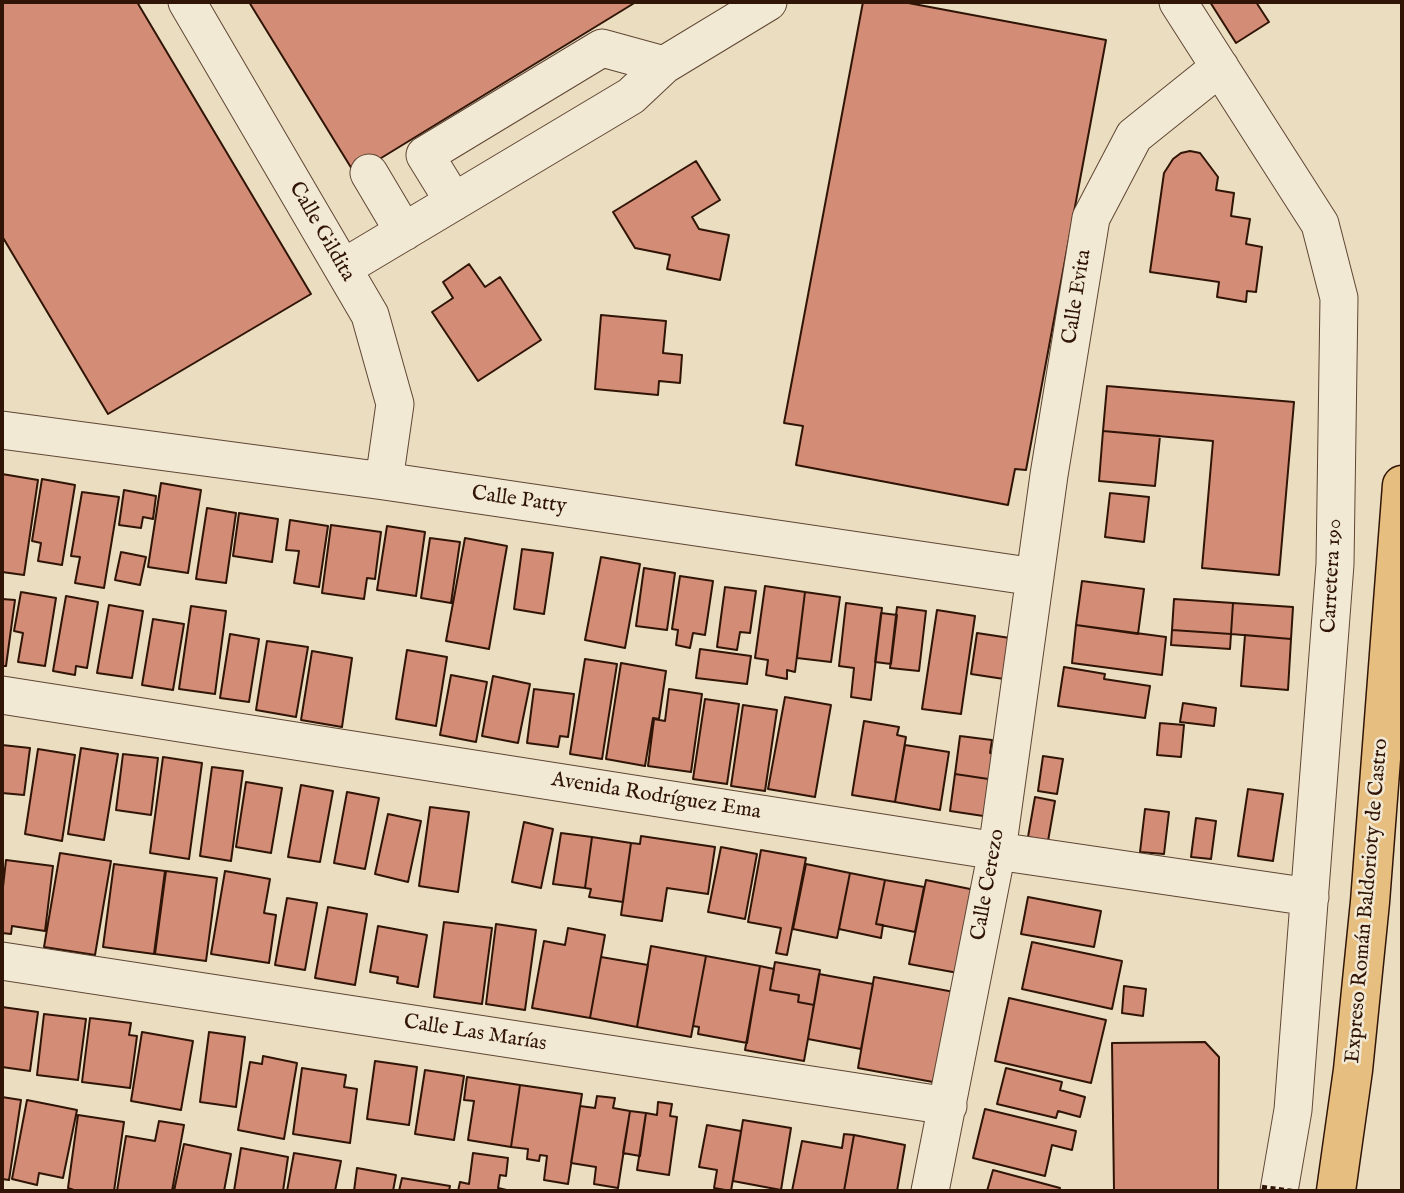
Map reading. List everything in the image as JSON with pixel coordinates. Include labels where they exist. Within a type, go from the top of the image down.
[{"type":"highway","name":"Expreso Román Baldorioty de Castro","points":[[1336,1191],[1353,1070],[1370,902],[1402,485]]},
{"type":"street","name":"Calle Gildita","points":[[187,2],[370,315],[395,404],[384,481]]},
{"type":"street","points":[[342,268],[631,96],[664,65],[768,2]]},
{"type":"street","name":"Carretera 190","points":[[1178,2],[1320,224],[1339,298],[1335,564],[1310,897],[1293,1110],[1271,1189]]},
{"type":"street","points":[[454,202],[425,155],[602,48],[664,65]]},
{"type":"street","name":"Calle Evita","points":[[1035,577],[1091,218],[1134,136],[1220,67]]},
{"type":"street","points":[[369,173],[404,232]]},
{"type":"street","name":"Calle Patty","points":[[2,430],[384,481],[1035,577]]},
{"type":"street","name":"Calle Cerezo","points":[[930,1191],[997,851],[1035,577]]},
{"type":"street","name":"Avenida Rodríguez Ema","points":[[2,695],[997,851],[1310,897]]},
{"type":"street","name":"Calle Las Marías","points":[[2,961],[948,1106]]},
{"type":"path","points":[[1271,1189],[1292,1191]]},
{"type":"building","points":[[2,2],[137,2],[311,294],[108,414],[2,236]]},
{"type":"building","points":[[249,2],[636,2],[355,174]]},
{"type":"building","points":[[863,2],[903,2],[1106,40],[1026,470],[1015,469],[1008,505],[796,465],[803,426],[784,423]]},
{"type":"building","points":[[1210,2],[1256,2],[1269,22],[1236,43]]},
{"type":"building","points":[[1190,151],[1200,153],[1218,177],[1216,190],[1234,193],[1231,216],[1250,219],[1246,244],[1262,247],[1256,292],[1247,291],[1246,302],[1217,297],[1219,282],[1150,272],[1164,173],[1173,159]]},
{"type":"building","points":[[696,161],[720,200],[692,217],[699,229],[729,235],[720,280],[667,269],[670,255],[635,248],[613,212]]},
{"type":"building","points":[[469,264],[485,287],[500,277],[541,340],[478,381],[432,312],[453,298],[443,282]]},
{"type":"building","points":[[601,315],[666,321],[663,353],[682,355],[680,383],[659,381],[658,395],[595,389]]},
{"type":"building","points":[[1107,386],[1294,402],[1279,575],[1202,568],[1213,441],[1103,431]]},
{"type":"building","points":[[1103,431],[1160,436],[1155,486],[1099,481]]},
{"type":"building","points":[[2,474],[38,480],[24,575],[2,572]]},
{"type":"building","points":[[42,479],[75,485],[62,565],[38,561],[41,543],[32,541]]},
{"type":"building","points":[[161,483],[201,490],[188,573],[148,567]]},
{"type":"building","points":[[124,490],[156,496],[153,519],[143,517],[141,528],[119,525]]},
{"type":"building","points":[[82,492],[119,497],[104,588],[75,583],[80,557],[71,556]]},
{"type":"building","points":[[1110,493],[1149,497],[1144,542],[1105,537]]},
{"type":"building","points":[[207,508],[236,513],[226,583],[196,579]]},
{"type":"building","points":[[239,513],[278,519],[272,562],[233,556]]},
{"type":"building","points":[[290,520],[328,526],[319,587],[294,583],[299,551],[286,550]]},
{"type":"building","points":[[331,525],[381,532],[375,579],[367,578],[364,599],[322,593]]},
{"type":"building","points":[[387,526],[425,532],[416,596],[377,590]]},
{"type":"building","points":[[430,538],[460,542],[451,603],[421,598]]},
{"type":"building","points":[[465,538],[507,546],[489,649],[446,641]]},
{"type":"building","points":[[522,549],[553,553],[544,614],[514,609]]},
{"type":"building","points":[[121,552],[146,557],[140,585],[115,580]]},
{"type":"building","points":[[601,557],[640,564],[625,648],[585,640]]},
{"type":"building","points":[[644,568],[675,573],[667,630],[636,626]]},
{"type":"building","points":[[680,576],[713,581],[705,635],[693,633],[690,648],[676,645],[678,630],[672,629]]},
{"type":"building","points":[[1082,581],[1144,589],[1138,634],[1076,625]]},
{"type":"building","points":[[765,586],[805,592],[795,672],[787,670],[787,679],[766,675],[768,660],[755,658]]},
{"type":"building","points":[[725,587],[756,591],[750,633],[740,632],[737,650],[717,647]]},
{"type":"building","points":[[21,592],[56,598],[45,666],[18,662],[23,633],[14,631]]},
{"type":"building","points":[[805,592],[840,597],[831,662],[797,658]]},
{"type":"building","points":[[66,596],[98,602],[87,668],[76,666],[75,675],[53,671]]},
{"type":"building","points":[[2,599],[15,600],[6,666],[2,666]]},
{"type":"building","points":[[1174,599],[1233,603],[1231,634],[1172,630]]},
{"type":"building","points":[[846,603],[882,608],[871,700],[851,697],[854,668],[839,666]]},
{"type":"building","points":[[1233,603],[1293,607],[1291,639],[1231,634]]},
{"type":"building","points":[[109,605],[143,611],[132,678],[97,673]]},
{"type":"building","points":[[191,606],[226,611],[215,694],[179,689]]},
{"type":"building","points":[[897,607],[926,611],[919,671],[890,668]]},
{"type":"building","points":[[937,610],[975,616],[961,714],[922,709]]},
{"type":"building","points":[[881,613],[897,615],[891,664],[875,662]]},
{"type":"building","points":[[153,619],[184,624],[173,690],[142,685]]},
{"type":"building","points":[[1076,625],[1166,637],[1162,675],[1072,663]]},
{"type":"building","points":[[1172,630],[1231,634],[1230,649],[1171,645]]},
{"type":"building","points":[[977,633],[1010,638],[1004,679],[971,674]]},
{"type":"building","points":[[230,634],[259,639],[249,702],[220,698]]},
{"type":"building","points":[[1245,635],[1291,639],[1288,690],[1241,686]]},
{"type":"building","points":[[267,641],[308,647],[296,717],[256,710]]},
{"type":"building","points":[[700,649],[751,656],[747,684],[696,678]]},
{"type":"building","points":[[407,650],[447,657],[436,726],[396,719]]},
{"type":"building","points":[[312,651],[352,658],[342,727],[301,720]]},
{"type":"building","points":[[585,659],[617,664],[602,759],[570,754]]},
{"type":"building","points":[[621,663],[666,671],[659,719],[653,718],[645,766],[606,759]]},
{"type":"building","points":[[1064,667],[1105,674],[1104,679],[1150,686],[1145,718],[1058,706]]},
{"type":"building","points":[[451,675],[487,682],[476,742],[440,735]]},
{"type":"building","points":[[493,676],[530,684],[518,743],[482,736]]},
{"type":"building","points":[[534,689],[574,694],[568,737],[560,736],[558,747],[527,743]]},
{"type":"building","points":[[669,689],[702,694],[691,772],[648,766],[654,719],[665,721]]},
{"type":"building","points":[[785,697],[831,705],[815,797],[768,789]]},
{"type":"building","points":[[705,699],[739,704],[727,784],[693,779]]},
{"type":"building","points":[[1183,703],[1216,708],[1214,726],[1180,722]]},
{"type":"building","points":[[743,705],[777,710],[765,791],[731,786]]},
{"type":"building","points":[[864,721],[899,727],[897,735],[906,737],[895,802],[852,795]]},
{"type":"building","points":[[1160,723],[1184,725],[1181,757],[1157,755]]},
{"type":"building","points":[[960,736],[992,740],[990,753],[998,755],[995,780],[955,774]]},
{"type":"building","points":[[2,745],[30,748],[24,795],[2,793]]},
{"type":"building","points":[[905,745],[949,752],[940,810],[895,802]]},
{"type":"building","points":[[81,748],[118,754],[104,840],[68,834]]},
{"type":"building","points":[[38,749],[75,755],[62,841],[25,834]]},
{"type":"building","points":[[123,754],[158,758],[151,815],[116,810]]},
{"type":"building","points":[[1043,756],[1063,759],[1057,794],[1038,791]]},
{"type":"building","points":[[163,757],[202,763],[189,859],[150,853]]},
{"type":"building","points":[[212,767],[243,771],[231,861],[200,856]]},
{"type":"building","points":[[955,774],[995,780],[990,817],[950,811]]},
{"type":"building","points":[[246,782],[282,788],[271,853],[236,847]]},
{"type":"building","points":[[301,785],[333,791],[320,862],[288,857]]},
{"type":"building","points":[[1248,789],[1283,794],[1273,861],[1238,856]]},
{"type":"building","points":[[347,792],[379,798],[365,869],[334,863]]},
{"type":"building","points":[[1035,797],[1055,801],[1048,841],[1028,837]]},
{"type":"building","points":[[430,807],[469,812],[458,892],[419,886]]},
{"type":"building","points":[[1145,809],[1169,812],[1164,854],[1140,852]]},
{"type":"building","points":[[388,814],[421,821],[408,882],[375,874]]},
{"type":"building","points":[[1196,818],[1216,821],[1211,859],[1191,857]]},
{"type":"building","points":[[524,822],[553,829],[541,888],[512,882]]},
{"type":"building","points":[[561,833],[592,837],[585,888],[553,884]]},
{"type":"building","points":[[641,836],[715,847],[708,894],[667,888],[662,921],[621,915],[631,843],[640,844]]},
{"type":"building","points":[[592,837],[631,843],[623,902],[589,897],[591,889],[585,888]]},
{"type":"building","points":[[721,847],[757,854],[745,919],[708,912]]},
{"type":"building","points":[[761,850],[806,858],[787,955],[776,953],[781,928],[748,922]]},
{"type":"building","points":[[60,853],[111,861],[95,955],[44,947]]},
{"type":"building","points":[[6,860],[53,866],[45,931],[12,926],[11,934],[2,933]]},
{"type":"building","points":[[114,864],[165,871],[154,954],[103,947]]},
{"type":"building","points":[[806,864],[850,873],[837,938],[793,929]]},
{"type":"building","points":[[166,871],[217,878],[206,961],[155,954]]},
{"type":"building","points":[[225,871],[270,879],[264,913],[276,915],[269,963],[211,954]]},
{"type":"building","points":[[850,873],[885,880],[876,924],[883,925],[881,938],[839,929]]},
{"type":"building","points":[[885,880],[924,887],[915,932],[876,924]]},
{"type":"building","points":[[926,880],[975,890],[958,973],[909,964]]},
{"type":"building","points":[[1028,897],[1101,911],[1094,947],[1021,934]]},
{"type":"building","points":[[287,898],[317,903],[305,970],[275,965]]},
{"type":"building","points":[[328,907],[367,914],[355,985],[315,978]]},
{"type":"building","points":[[444,922],[492,928],[482,1004],[434,997]]},
{"type":"building","points":[[496,924],[536,930],[525,1010],[486,1004]]},
{"type":"building","points":[[378,926],[427,935],[418,987],[397,983],[398,977],[370,972]]},
{"type":"building","points":[[568,928],[605,935],[590,1018],[532,1008],[544,941],[565,945]]},
{"type":"building","points":[[1032,942],[1122,961],[1112,1009],[1022,989]]},
{"type":"building","points":[[651,946],[706,956],[691,1037],[637,1027]]},
{"type":"building","points":[[706,956],[760,966],[747,1043],[698,1034],[699,1027],[693,1026]]},
{"type":"building","points":[[601,957],[648,965],[637,1027],[590,1018]]},
{"type":"building","points":[[775,962],[820,970],[814,1005],[798,1002],[799,995],[770,990]]},
{"type":"building","points":[[760,966],[774,969],[770,990],[799,995],[798,1002],[814,1005],[804,1061],[745,1050]]},
{"type":"building","points":[[819,974],[873,984],[861,1049],[808,1039]]},
{"type":"building","points":[[874,977],[954,992],[933,1082],[858,1068]]},
{"type":"building","points":[[1124,986],[1146,989],[1143,1016],[1122,1013]]},
{"type":"building","points":[[1009,998],[1106,1020],[1091,1083],[995,1061]]},
{"type":"building","points":[[2,1007],[38,1012],[30,1071],[2,1067]]},
{"type":"building","points":[[44,1014],[86,1019],[78,1080],[37,1075]]},
{"type":"building","points":[[90,1018],[131,1023],[129,1035],[137,1036],[130,1088],[82,1082]]},
{"type":"building","points":[[142,1032],[193,1041],[181,1110],[131,1101]]},
{"type":"building","points":[[209,1032],[245,1037],[236,1107],[200,1102]]},
{"type":"building","points":[[1205,1042],[1219,1057],[1218,1191],[1114,1191],[1112,1043]]},
{"type":"building","points":[[263,1056],[297,1063],[284,1139],[238,1130],[250,1062],[262,1064]]},
{"type":"building","points":[[375,1061],[417,1067],[409,1125],[367,1119]]},
{"type":"building","points":[[302,1068],[346,1075],[344,1087],[357,1089],[350,1143],[293,1134]]},
{"type":"building","points":[[1006,1068],[1062,1082],[1060,1090],[1085,1097],[1080,1117],[1058,1111],[1056,1118],[997,1104]]},
{"type":"building","points":[[425,1070],[464,1076],[454,1140],[415,1134]]},
{"type":"building","points":[[467,1077],[520,1085],[511,1147],[468,1140],[474,1101],[464,1100]]},
{"type":"building","points":[[520,1085],[582,1094],[568,1184],[544,1180],[547,1156],[540,1155],[539,1161],[527,1159],[528,1149],[511,1147]]},
{"type":"building","points":[[597,1096],[615,1098],[613,1108],[630,1111],[618,1188],[594,1184],[596,1167],[571,1163],[580,1106],[595,1108]]},
{"type":"building","points":[[2,1097],[21,1100],[9,1180],[2,1179]]},
{"type":"building","points":[[27,1100],[77,1110],[63,1178],[39,1173],[37,1185],[12,1179]]},
{"type":"building","points":[[658,1102],[672,1104],[670,1116],[677,1117],[669,1175],[637,1170],[646,1113],[657,1115]]},
{"type":"building","points":[[985,1109],[1076,1131],[1072,1150],[1052,1145],[1045,1176],[973,1158]]},
{"type":"building","points":[[630,1111],[646,1113],[640,1156],[623,1153]]},
{"type":"building","points":[[78,1115],[124,1122],[114,1191],[77,1191],[68,1188]]},
{"type":"building","points":[[743,1120],[791,1128],[781,1190],[733,1181]]},
{"type":"building","points":[[159,1121],[184,1125],[172,1191],[117,1191],[126,1136],[155,1141]]},
{"type":"building","points":[[707,1125],[741,1131],[731,1191],[714,1188],[717,1170],[699,1167]]},
{"type":"building","points":[[844,1134],[854,1135],[844,1191],[792,1191],[802,1141],[842,1148]]},
{"type":"building","points":[[854,1135],[905,1145],[897,1191],[844,1191]]},
{"type":"building","points":[[184,1144],[231,1154],[224,1191],[174,1191]]},
{"type":"building","points":[[241,1148],[288,1157],[283,1191],[234,1191]]},
{"type":"building","points":[[294,1153],[341,1161],[335,1191],[287,1191]]},
{"type":"building","points":[[473,1153],[508,1158],[506,1176],[500,1175],[498,1188],[511,1191],[458,1191],[460,1182],[469,1184]]},
{"type":"building","points":[[357,1168],[396,1175],[393,1191],[354,1191]]},
{"type":"building","points":[[993,1170],[1060,1188],[1059,1191],[987,1191]]},
{"type":"building","points":[[402,1178],[450,1186],[449,1191],[399,1191]]}]
